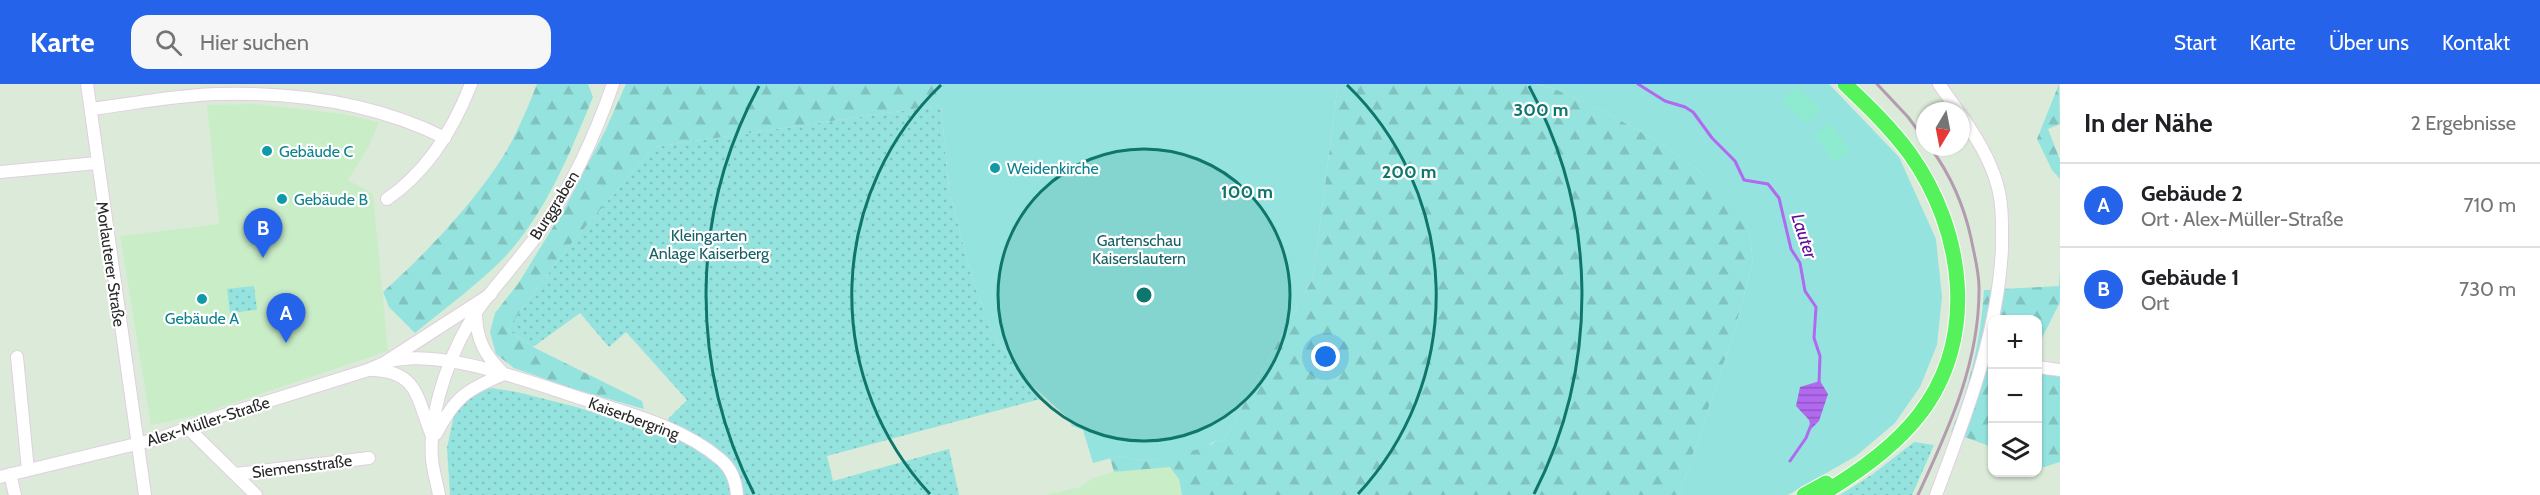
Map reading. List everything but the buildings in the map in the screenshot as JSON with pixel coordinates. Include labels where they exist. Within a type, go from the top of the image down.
[{"type":"main road","points":[[1820,495],[1850,477],[1914,421],[1941,380],[1956,332],[1958,284],[1946,225],[1924,177],[1887,126],[1845,84]]},
{"type":"main road","points":[[1804,495],[1874,457]]},
{"type":"street","name":"Morlauterer Straße","points":[[87,84],[145,495]]},
{"type":"street","points":[[387,199],[408,184],[425,167],[461,110],[471,84]]},
{"type":"street","name":"Burggraben","points":[[439,495],[432,459],[433,439],[436,409],[451,362],[476,314],[544,226],[570,183],[599,123],[613,84]]},
{"type":"street","points":[[1939,84],[1952,102]]},
{"type":"street","points":[[91,109],[216,94],[274,96],[347,104],[392,115],[445,138]]},
{"type":"street","points":[[1936,495],[1973,394],[1995,306],[2001,261],[2003,222],[1998,186],[1990,164],[1970,130]]},
{"type":"street","points":[[0,172],[97,163]]},
{"type":"street","name":"Alex-Müller-Straße","points":[[5,476],[189,429],[218,417],[368,370],[384,363],[491,294]]},
{"type":"street","points":[[433,439],[446,414],[466,392],[504,374],[488,358],[481,347],[476,314]]},
{"type":"street","points":[[17,357],[28,470]]},
{"type":"street","name":"Alex-Müller-Straße","points":[[384,363],[411,358],[451,362]]},
{"type":"street","name":"Kaiserbergring","points":[[451,362],[504,374],[638,417],[684,437],[722,461],[733,476],[737,495]]},
{"type":"street","points":[[2042,368],[2060,370]]},
{"type":"street","name":"Burggraben","points":[[368,370],[395,373],[407,380],[416,393],[433,439]]},
{"type":"street","points":[[189,429],[256,495]]},
{"type":"street","name":"Siemensstraße","points":[[236,474],[369,458]]},
{"type":"street","points":[[5,476],[15,495]]},
{"type":"shaded area","points":[[1797,86],[1821,110],[1806,124],[1782,101]]},
{"type":"shaded area","points":[[254,104],[343,114],[379,122],[368,148],[348,180],[373,194],[388,351],[198,415],[151,425],[120,236],[219,224],[207,105]]},
{"type":"shaded area","points":[[1831,123],[1850,151],[1834,163],[1814,135]]},
{"type":"shaded area","points":[[1820,381],[1828,394],[1819,421],[1811,429],[1809,420],[1796,406],[1800,387]]},
{"type":"shaded area","points":[[1170,466],[1179,479],[1182,495],[1046,495],[1080,487],[1093,478],[1114,472]]},
{"type":"green space","points":[[537,84],[588,84],[593,97],[556,182],[532,222],[504,258],[415,333],[389,307],[383,292],[418,259],[472,200],[513,139]]},
{"type":"green space","points":[[626,84],[957,84],[955,115],[941,105],[654,147],[569,246],[507,329],[533,347],[642,401],[644,409],[574,389],[514,368],[496,354],[490,332],[495,313],[518,284],[567,204],[605,131]]},
{"type":"green space","name":"Gartenschau Kaiserslautern","points":[[939,84],[1338,84],[1313,278],[1223,442],[1216,440],[1206,447],[1151,462],[1118,456],[1093,463],[1083,430],[1072,426],[1068,418],[1025,379],[993,335],[971,274],[949,190]]},
{"type":"green space","points":[[1338,84],[1535,84],[1553,88],[1606,112],[1660,143],[1697,169],[1733,201],[1749,229],[1753,262],[1733,336],[1679,495],[1182,495],[1179,479],[1170,467],[1114,472],[1110,458],[1118,456],[1151,462],[1212,444],[1216,440],[1223,442],[1313,278]]},
{"type":"green space","points":[[1536,84],[1829,84],[1899,157],[1936,239],[1942,297],[1937,345],[1920,387],[1895,423],[1856,456],[1788,495],[1679,495],[1733,336],[1753,262],[1749,229],[1732,201],[1697,169],[1660,143],[1606,112],[1553,88]]},
{"type":"green space","points":[[2059,84],[2060,124],[2048,129],[2060,160],[2060,179],[2052,170],[2037,139]]},
{"type":"green space","name":"Kleingarten Anlage Kaiserberg","points":[[941,105],[949,190],[971,274],[993,335],[1025,379],[1044,398],[827,456],[833,481],[949,449],[959,495],[450,495],[447,448],[455,410],[469,394],[492,388],[517,392],[580,408],[661,436],[669,418],[687,400],[626,332],[609,347],[580,313],[533,347],[507,329],[569,246],[654,147]]},
{"type":"green space","points":[[2060,269],[2060,302],[2042,338],[2042,315],[1988,315],[1988,446],[1951,432],[1974,362],[1984,290],[2059,286]]},
{"type":"green space","points":[[254,286],[257,310],[230,313],[227,289]]},
{"type":"green space","points":[[2042,373],[2060,375],[2060,462],[2042,468]]},
{"type":"green space","points":[[1914,442],[1934,445],[1912,495],[1840,495],[1873,474]]},
{"type":"waterway","name":"Lauter","points":[[1638,84],[1665,101],[1693,112],[1712,138],[1735,161],[1744,180],[1768,184],[1779,198],[1791,249],[1800,263],[1805,291],[1816,307],[1814,338],[1820,356],[1819,383]]},
{"type":"waterway","name":"Lauter","points":[[1790,461],[1806,438],[1811,425]]},
{"type":"railway","points":[[1877,84],[1916,128]]},
{"type":"railway","points":[[1918,495],[1961,394],[1978,315],[1978,275],[1971,238],[1950,179],[1936,156]]},
{"type":"place","name":"Gebäude C","points":[[267,151]]},
{"type":"place","name":"Weidenkirche","points":[[995,168]]},
{"type":"place","name":"Gebäude B","points":[[282,199]]},
{"type":"place","name":"Gebäude 1","points":[[263,258]]},
{"type":"place","name":"Gebäude A","points":[[202,299]]},
{"type":"place","name":"Gebäude 2","points":[[286,343]]}]
